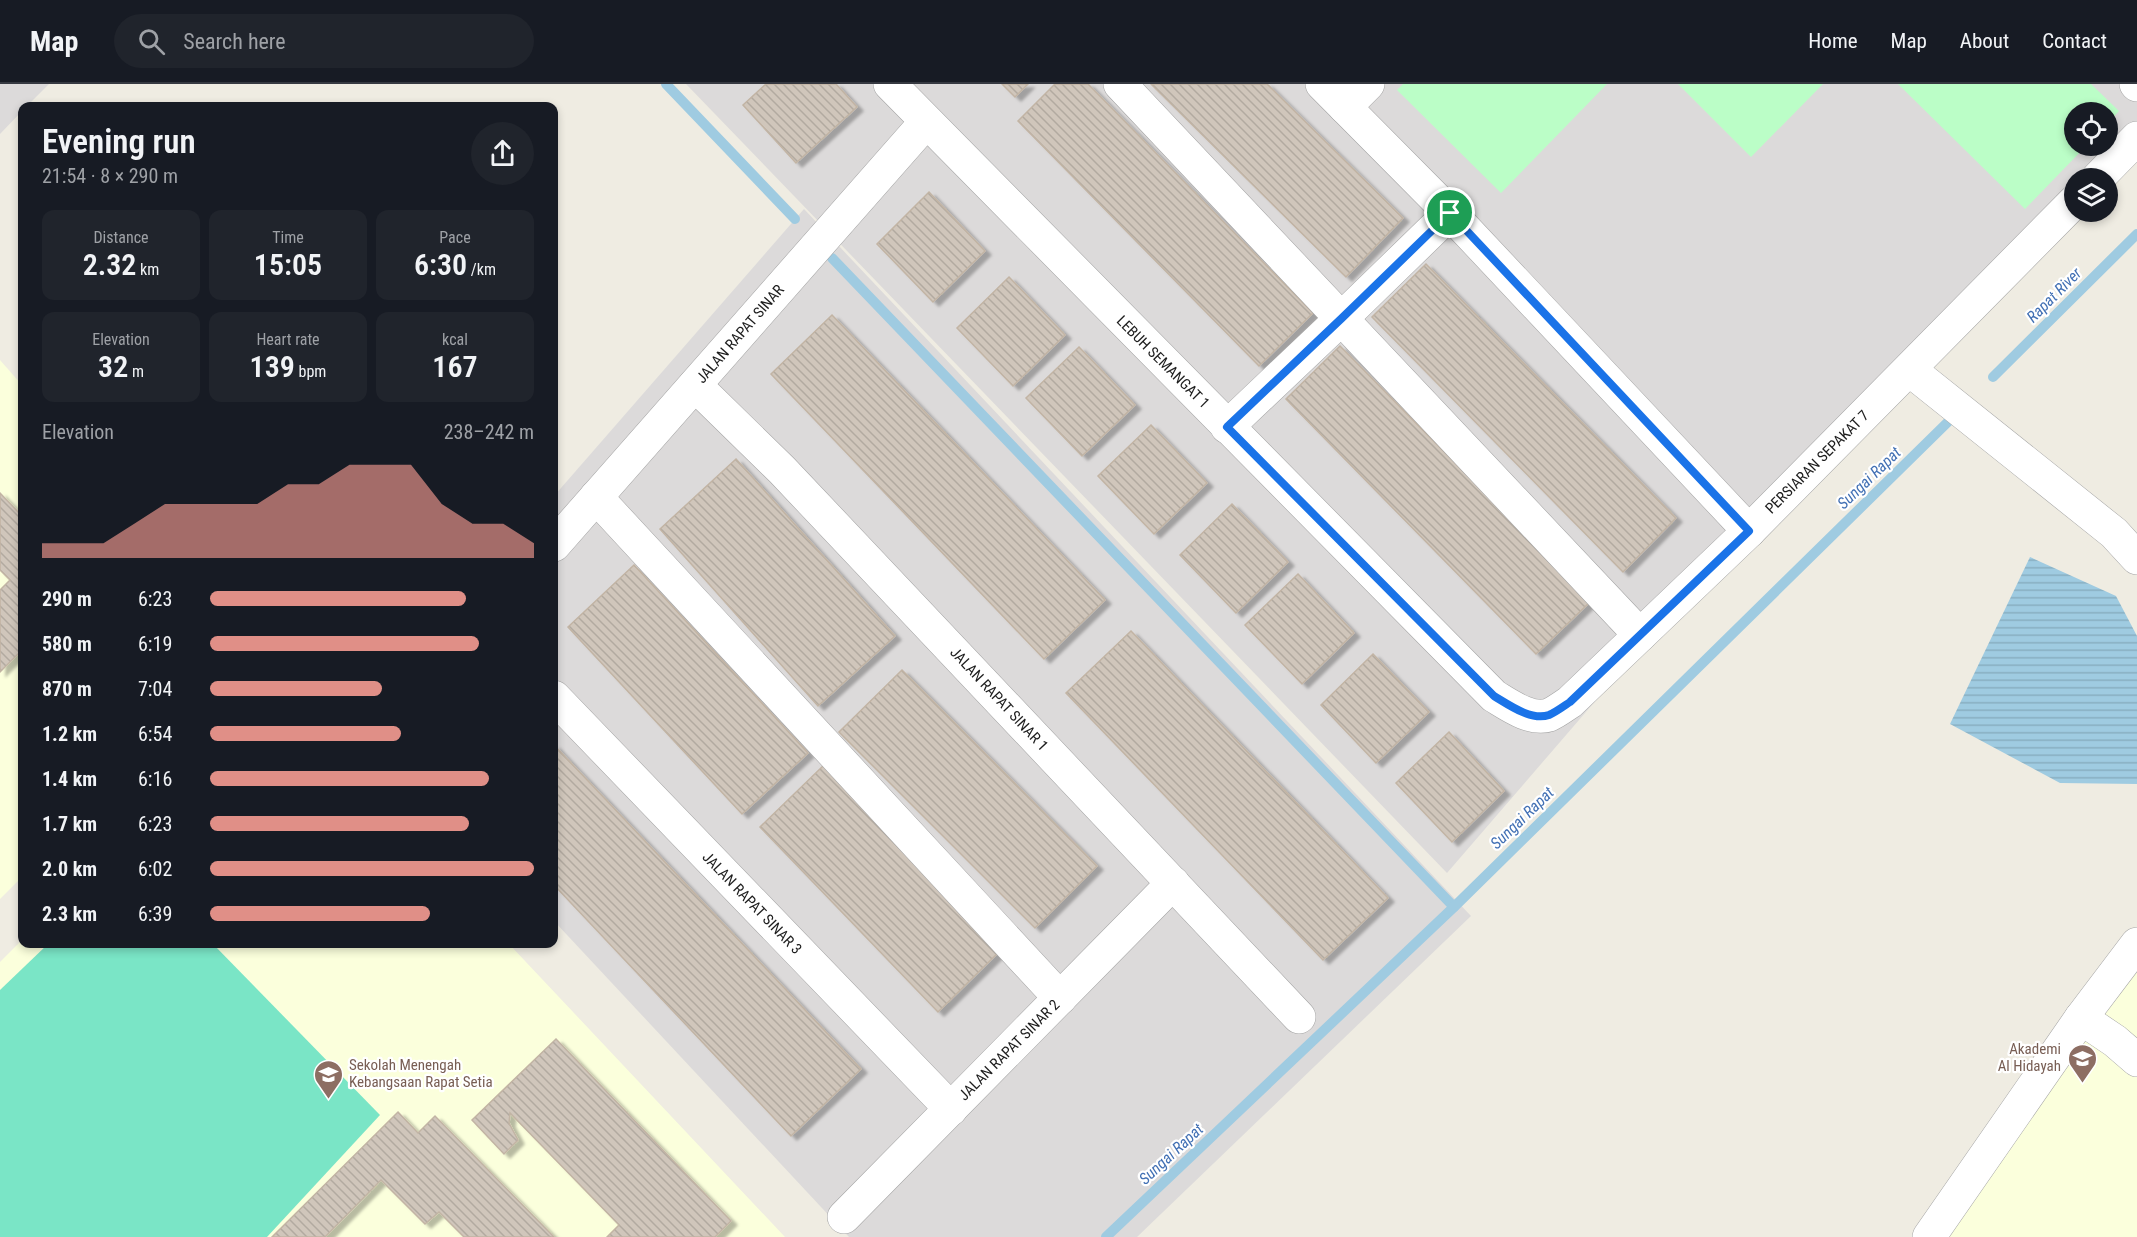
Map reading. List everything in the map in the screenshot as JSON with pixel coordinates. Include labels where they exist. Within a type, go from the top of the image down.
[{"type":"street","name":"LEBUH SEMANGAT 1","points":[[890,84],[1494,696],[1517,710]]},
{"type":"street","points":[[1120,84],[1641,635]]},
{"type":"street","points":[[1322,84],[1450,213],[1749,531]]},
{"type":"street","points":[[1345,107],[1368,84]]},
{"type":"street","name":"JALAN RAPAT SINAR","points":[[558,540],[926,122]]},
{"type":"street","points":[[2108,168],[2137,138]]},
{"type":"street","name":"PERSIARAN SEPAKAT 7","points":[[1517,710],[1535,715],[1548,715],[1570,702],[1749,531],[2064,212]]},
{"type":"street","points":[[1227,427],[1450,213]]},
{"type":"street","points":[[1910,370],[2114,533],[2137,558]]},
{"type":"street","name":"JALAN RAPAT SINAR 1","points":[[695,385],[782,470],[1299,1017]]},
{"type":"street","points":[[596,497],[1060,998]]},
{"type":"street","name":"JALAN RAPAT SINAR 3","points":[[558,701],[951,1108]]},
{"type":"street","name":"JALAN RAPAT SINAR 2","points":[[844,1217],[1173,883]]},
{"type":"street","points":[[1929,1237],[2081,1018],[2137,945]]},
{"type":"street","points":[[2081,1018],[2115,1041],[2137,1060]]},
{"type":"shaded area","points":[[0,84],[49,84],[31,102],[18,102],[18,115],[0,134]]},
{"type":"shaded area","points":[[686,84],[2134,84],[2137,87],[2137,134],[2118,153],[2118,102],[2064,102],[2064,156],[2115,156],[2103,168],[2064,168],[2064,207],[1755,516],[1447,873]]},
{"type":"shaded area","points":[[804,209],[1471,916],[1137,1237],[849,1237],[558,925],[558,491]]},
{"type":"shaded area","points":[[0,360],[18,380],[18,881],[0,899]]},
{"type":"shaded area","name":"Akademi Al Hidayah","points":[[2137,928],[2137,1237],[1916,1237]]},
{"type":"shaded area","name":"Sekolah Menengah Kebangsaan Rapat Setia","points":[[18,944],[18,948],[513,948],[785,1237],[0,1237],[0,962]]},
{"type":"green space","points":[[1403,84],[1607,84],[1501,193],[1397,90]]},
{"type":"green space","points":[[1678,84],[1823,84],[1751,157]]},
{"type":"green space","points":[[1898,84],[2091,84],[2110,102],[2064,102],[2064,156],[2076,156],[2025,209]]},
{"type":"green space","points":[[44,948],[217,948],[380,1115],[267,1237],[0,1237],[0,990]]},
{"type":"water","points":[[2030,557],[2116,596],[2137,636],[2137,784],[2060,783],[1950,724]]},
{"type":"building","points":[[766,84],[836,84],[857,107],[796,163],[743,105]]},
{"type":"building","points":[[1002,84],[1028,84],[1015,97]]},
{"type":"building","points":[[1055,84],[1088,84],[1313,313],[1259,366],[1018,121]]},
{"type":"building","points":[[1151,84],[1267,84],[1403,218],[1346,277]]},
{"type":"building","points":[[929,192],[985,251],[933,302],[877,244]]},
{"type":"building","points":[[1426,264],[1676,518],[1623,572],[1372,317]]},
{"type":"building","points":[[1009,277],[1065,335],[1013,386],[957,328]]},
{"type":"building","points":[[832,315],[1105,600],[1044,659],[771,374]]},
{"type":"building","points":[[1340,346],[1591,601],[1536,654],[1286,399]]},
{"type":"building","points":[[1079,347],[1135,405],[1082,456],[1026,398]]},
{"type":"building","points":[[1151,425],[1207,483],[1154,534],[1098,476]]},
{"type":"building","points":[[736,459],[895,636],[818,706],[660,529]]},
{"type":"building","points":[[0,493],[18,512],[18,654],[0,672],[0,590],[10,580],[0,570]]},
{"type":"building","points":[[1232,504],[1288,562],[1236,613],[1180,555]]},
{"type":"building","points":[[634,565],[808,753],[742,814],[568,627]]},
{"type":"building","points":[[1298,574],[1354,633],[1302,684],[1245,625]]},
{"type":"building","points":[[1131,631],[1388,898],[1323,960],[1066,693]]},
{"type":"building","points":[[1373,654],[1429,712],[1376,763],[1321,705]]},
{"type":"building","points":[[902,670],[1097,866],[1035,928],[839,732]]},
{"type":"building","points":[[1449,732],[1504,791],[1452,842],[1396,783]]},
{"type":"building","points":[[558,749],[861,1069],[791,1136],[558,889]]},
{"type":"building","points":[[824,765],[1002,949],[938,1012],[760,827]]},
{"type":"building","points":[[556,1039],[731,1221],[715,1237],[607,1237],[619,1225],[510,1113],[509,1123],[518,1140],[504,1154],[472,1120]]},
{"type":"building","points":[[398,1112],[418,1133],[435,1116],[554,1237],[464,1237],[439,1212],[425,1224],[381,1180],[325,1237],[272,1237]]},
{"type":"waterway","points":[[666,84],[795,219]]},
{"type":"waterway","name":"Rapat River","points":[[1993,377],[2137,234]]},
{"type":"waterway","points":[[832,258],[1454,907]]},
{"type":"waterway","name":"Sungai Rapat","points":[[1106,1237],[1454,907],[1954,416]]},
{"type":"place","name":"Akademi Al Hidayah","points":[[2082,1084]]},
{"type":"place","name":"Sekolah Menengah Kebangsaan Rapat Setia","points":[[328,1100]]},
{"type":"route","points":[[1450,213],[1749,531],[1570,702],[1548,715],[1535,715],[1517,710],[1494,696],[1227,427],[1450,213]]}]
